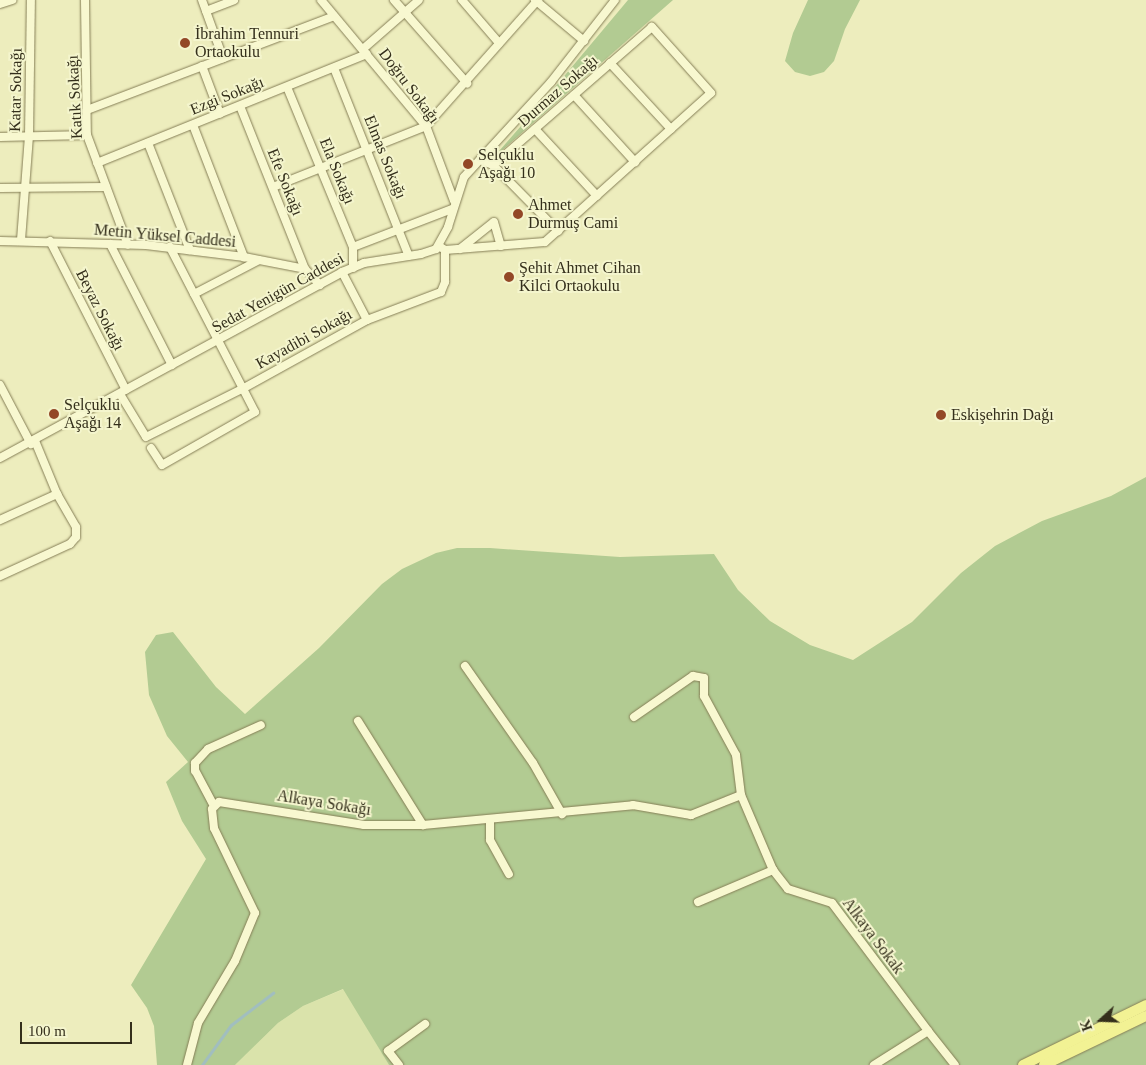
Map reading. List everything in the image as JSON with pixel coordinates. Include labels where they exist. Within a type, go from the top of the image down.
[{"type":"main road","points":[[1023,1065],[1146,1005]]},
{"type":"main road","points":[[1044,1065],[1146,1016]]},
{"type":"street","points":[[0,4],[12,0]]},
{"type":"street","name":"Katar Sokağı","points":[[21,240],[23,187],[29,137],[31,0]]},
{"type":"street","name":"Katık Sokağı","points":[[85,0],[87,135],[128,245]]},
{"type":"street","points":[[202,0],[223,58]]},
{"type":"street","points":[[206,11],[234,0]]},
{"type":"street","name":"Doğru Sokağı","points":[[320,0],[426,126],[453,205]]},
{"type":"street","points":[[394,0],[467,83]]},
{"type":"street","name":"Ezgi Sokağı","points":[[98,162],[334,68],[365,52],[419,0]]},
{"type":"street","points":[[462,0],[499,44]]},
{"type":"street","points":[[442,248],[453,205],[464,178],[584,41],[614,0]]},
{"type":"street","points":[[272,187],[426,126],[467,83],[537,1],[584,41]]},
{"type":"street","points":[[87,110],[334,16]]},
{"type":"street","name":"Durmaz Sokağı","points":[[493,165],[652,27]]},
{"type":"street","name":"Sedat Yenigün Caddesi","points":[[0,458],[33,443],[342,272],[442,248],[459,249],[545,242],[711,93],[652,27]]},
{"type":"street","points":[[610,63],[671,129]]},
{"type":"street","points":[[202,66],[220,114]]},
{"type":"street","name":"Elmas Sokağı","points":[[334,68],[409,256]]},
{"type":"street","name":"Ela Sokağı","points":[[287,87],[353,247],[353,268]]},
{"type":"street","points":[[574,95],[635,162]]},
{"type":"street","name":"Efe Sokağı","points":[[240,106],[305,269]]},
{"type":"street","points":[[193,125],[244,256]]},
{"type":"street","points":[[535,129],[597,196]]},
{"type":"street","points":[[0,137],[87,135]]},
{"type":"street","points":[[148,143],[190,250]]},
{"type":"street","points":[[480,160],[493,165],[558,231]]},
{"type":"street","points":[[0,188],[106,187]]},
{"type":"street","points":[[353,247],[453,205]]},
{"type":"street","points":[[459,249],[494,222],[501,246]]},
{"type":"street","name":"Metin Yüksel Caddesi","points":[[0,241],[50,241],[170,247],[244,256],[305,269]]},
{"type":"street","name":"Beyaz Sokağı","points":[[50,241],[146,437]]},
{"type":"street","points":[[110,244],[172,366]]},
{"type":"street","points":[[151,448],[162,465],[252,416],[255,410],[170,247]]},
{"type":"street","name":"Kayadibi Sokağı","points":[[146,437],[244,388],[367,320],[441,292],[446,282],[442,248]]},
{"type":"street","points":[[194,294],[259,260]]},
{"type":"street","points":[[305,269],[320,285]]},
{"type":"street","points":[[342,272],[367,320]]},
{"type":"street","points":[[0,385],[3,396],[33,443],[57,494],[76,527],[74,541],[0,576]]},
{"type":"street","points":[[0,520],[57,494]]},
{"type":"street","points":[[466,666],[533,763],[562,814]]},
{"type":"street","name":"Alkaya Sokak","points":[[634,717],[693,676],[702,676],[704,696],[736,755],[741,795],[773,870],[788,889],[832,903],[955,1065]]},
{"type":"street","points":[[358,720],[423,825]]},
{"type":"street","points":[[187,1065],[198,1023],[236,961],[255,913],[214,828],[214,806],[195,772],[195,763],[208,749],[260,725]]},
{"type":"street","name":"Alkaya Sokağı","points":[[214,806],[225,802],[364,825],[423,825],[562,814],[633,805],[690,815],[741,795]]},
{"type":"street","points":[[490,819],[490,840],[509,874]]},
{"type":"street","points":[[698,902],[773,870]]},
{"type":"street","points":[[400,1065],[388,1051],[425,1024]]},
{"type":"street","points":[[874,1065],[928,1031]]},
{"type":"green space","points":[[628,0],[673,0],[492,159],[550,93]]},
{"type":"green space","points":[[808,0],[860,0],[845,29],[834,61],[824,72],[810,76],[795,72],[785,61],[793,33]]},
{"type":"green space","points":[[1146,477],[1146,1065],[389,1065],[343,989],[303,1006],[278,1023],[235,1065],[157,1065],[154,1026],[147,1008],[131,985],[206,859],[182,821],[166,782],[188,762],[167,736],[149,695],[145,652],[156,635],[173,632],[216,687],[245,714],[319,648],[382,584],[402,569],[436,553],[457,548],[490,548],[620,557],[714,554],[738,590],[770,621],[810,645],[853,660],[912,622],[961,573],[995,546],[1042,521],[1111,496]]},
{"type":"green space","points":[[344,989],[389,1065],[235,1065],[278,1023],[303,1006]]},
{"type":"waterway","points":[[202,1065],[231,1025],[273,993]]},
{"type":"place","name":"İbrahim Tennuri Ortaokulu","points":[[185,43]]},
{"type":"place","name":"Selçuklu Aşağı 10","points":[[468,164]]},
{"type":"place","name":"Ahmet Durmuş Cami","points":[[518,214]]},
{"type":"place","name":"Şehit Ahmet Cihan Kilci Ortaokulu","points":[[509,277]]},
{"type":"place","name":"Selçuklu Aşağı 14","points":[[54,414]]},
{"type":"place","name":"Eskişehrin Dağı","points":[[941,415]]}]
